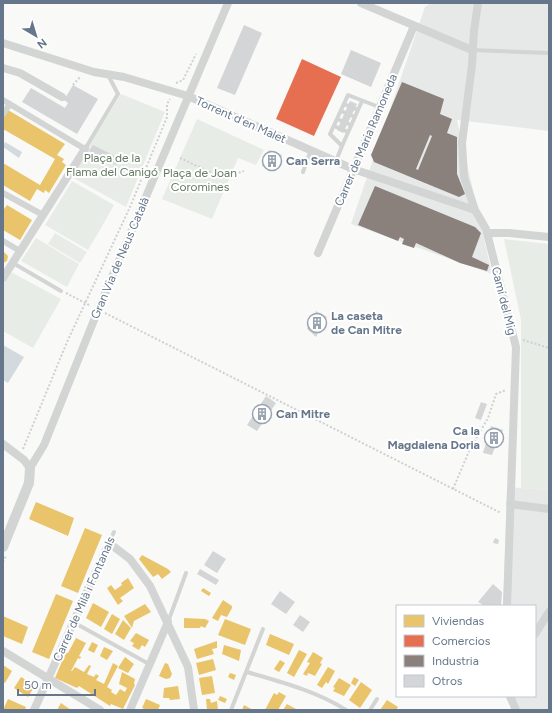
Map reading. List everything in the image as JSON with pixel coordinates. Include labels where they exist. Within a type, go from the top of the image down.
[{"type":"street","name":"Gran Via de Neus Català","points":[[30,468],[44,445],[98,310],[228,3]]},
{"type":"street","points":[[361,3],[472,50]]},
{"type":"street","name":"Camí del Mig","points":[[478,3],[462,143],[464,177],[475,210],[488,233],[516,347],[507,605]]},
{"type":"street","name":"Carrer de Maria Ramoneda","points":[[318,253],[414,26]]},
{"type":"street","name":"Torrent d'en Malet","points":[[3,44],[188,96],[353,169],[475,210]]},
{"type":"street","points":[[3,68],[20,73],[62,97]]},
{"type":"street","points":[[3,100],[85,149],[42,214],[3,278]]},
{"type":"street","points":[[3,114],[10,104]]},
{"type":"street","points":[[3,193],[42,214]]},
{"type":"street","points":[[488,233],[509,233],[549,237]]},
{"type":"street","points":[[3,241],[20,251]]},
{"type":"street","points":[[3,444],[21,453],[30,468],[29,483],[3,547]]},
{"type":"street","points":[[510,504],[549,509]]},
{"type":"street","points":[[109,543],[130,559],[150,586],[188,667],[194,710]]},
{"type":"street","name":"Carrer de Milà i Fontanals","points":[[34,710],[109,543]]},
{"type":"street","points":[[536,632],[549,612]]},
{"type":"street","points":[[130,710],[168,622]]},
{"type":"street","points":[[3,651],[100,710]]},
{"type":"street","points":[[510,697],[516,710]]},
{"type":"lane","points":[[472,50],[549,53]]},
{"type":"lane","points":[[85,149],[118,94],[107,74]]},
{"type":"lane","points":[[342,146],[330,134],[348,95],[379,108]]},
{"type":"lane","points":[[336,161],[362,101]]},
{"type":"lane","points":[[344,104],[358,110]]},
{"type":"lane","points":[[341,111],[355,117]]},
{"type":"lane","points":[[337,119],[352,125]]},
{"type":"lane","points":[[334,126],[348,132]]},
{"type":"lane","points":[[303,172],[311,150]]},
{"type":"lane","points":[[13,263],[61,291]]},
{"type":"lane","name":"Carrer de Milà i Fontanals","points":[[109,543],[114,532]]},
{"type":"lane","points":[[168,622],[186,573]]},
{"type":"lane","points":[[73,622],[150,664]]},
{"type":"lane","points":[[231,710],[263,629]]},
{"type":"lane","points":[[247,672],[295,687],[334,703],[346,710]]},
{"type":"lane","points":[[370,710],[377,698]]},
{"type":"path","points":[[174,86],[176,82],[183,80],[186,73]]},
{"type":"path","points":[[74,85],[80,77]]},
{"type":"path","name":"Gran Via de Neus Català","points":[[21,453],[67,342],[130,207],[167,117],[167,104],[170,98]]},
{"type":"path","points":[[180,158],[223,178],[244,170]]},
{"type":"path","points":[[61,291],[509,517]]},
{"type":"path","points":[[513,337],[549,348]]},
{"type":"path","points":[[453,489],[470,449],[488,418],[496,394],[514,386]]},
{"type":"shaded area","points":[[431,3],[549,3],[549,131],[457,120],[492,274],[351,224],[425,7]]},
{"type":"shaded area","points":[[5,142],[22,152],[19,158],[3,147]]},
{"type":"shaded area","points":[[3,345],[24,357],[8,383],[3,380]]},
{"type":"shaded area","points":[[507,487],[549,490],[549,710],[512,710],[506,697],[536,697],[536,605],[503,605]]},
{"type":"green space","name":"Plaça de la Flama del Canigó","points":[[121,94],[165,112],[126,207],[70,176]]},
{"type":"green space","name":"Plaça de Joan Coromines","points":[[197,119],[264,150],[256,165],[238,158],[212,219],[162,199]]},
{"type":"green space","points":[[72,181],[114,205],[88,250],[45,225]]},
{"type":"green space","points":[[55,233],[87,252],[80,263],[48,244]]},
{"type":"green space","points":[[36,238],[79,264],[67,287],[21,261]]},
{"type":"green space","points":[[504,239],[549,244],[549,490],[521,488],[521,320]]},
{"type":"green space","points":[[11,272],[61,299],[33,348],[3,331],[3,285]]},
{"type":"building: Viviendas","points":[[8,110],[65,144],[57,155],[64,159],[62,162],[66,165],[49,193],[45,190],[44,193],[37,189],[30,201],[3,185],[3,163],[40,185],[55,159],[3,129],[3,118]]},
{"type":"building: Viviendas","points":[[7,205],[32,220],[20,240],[3,230],[3,209]]},
{"type":"building: Viviendas","points":[[3,251],[8,256],[7,261],[3,263]]},
{"type":"building: Viviendas","points":[[36,502],[74,518],[68,536],[29,519]]},
{"type":"building: Viviendas","points":[[85,528],[102,535],[78,593],[61,586]]},
{"type":"building: Viviendas","points":[[142,555],[171,572],[162,579],[158,574],[153,577],[139,559]]},
{"type":"building: Viviendas","points":[[128,578],[134,588],[120,598],[123,601],[118,605],[107,588],[111,585],[115,590]]},
{"type":"building: Viviendas","points":[[203,588],[211,593],[209,596],[201,591]]},
{"type":"building: Viviendas","points":[[56,594],[73,601],[49,659],[32,652]]},
{"type":"building: Viviendas","points":[[223,600],[232,606],[232,608],[227,617],[221,615],[218,621],[212,618]]},
{"type":"building: Viviendas","points":[[93,603],[109,612],[101,627],[86,618]]},
{"type":"building: Viviendas","points":[[145,604],[151,612],[134,621],[132,628],[124,616]]},
{"type":"building: Viviendas","points":[[112,614],[120,619],[112,634],[104,629]]},
{"type":"building: Viviendas","points":[[3,616],[28,627],[22,644],[3,636]]},
{"type":"building: Viviendas","points":[[184,618],[205,619],[209,621],[205,628],[201,626],[200,628],[184,628]]},
{"type":"building: Viviendas","points":[[225,619],[251,629],[245,645],[218,635]]},
{"type":"building: Viviendas","points":[[123,620],[131,628],[124,640],[115,634]]},
{"type":"building: Viviendas","points":[[136,633],[149,640],[145,647],[142,645],[139,650],[132,646],[134,643],[130,641]]},
{"type":"building: Viviendas","points":[[270,634],[294,644],[289,655],[266,645]]},
{"type":"building: Viviendas","points":[[76,638],[86,643],[79,656],[81,657],[80,659],[78,658],[71,671],[75,667],[84,672],[89,665],[91,666],[87,674],[94,677],[96,674],[99,676],[96,680],[104,684],[113,663],[118,666],[107,687],[116,695],[120,689],[125,692],[127,688],[119,684],[122,672],[135,679],[135,685],[123,709],[111,704],[110,706],[79,686],[77,688],[55,678],[66,652],[68,653]]},
{"type":"building: Viviendas","points":[[217,641],[217,648],[212,649],[214,654],[197,659],[194,649]]},
{"type":"building: Viviendas","points":[[92,642],[98,645],[94,653],[88,650]]},
{"type":"building: Viviendas","points":[[224,645],[241,650],[239,661],[222,654]]},
{"type":"building: Viviendas","points":[[104,647],[113,651],[107,660],[100,656]]},
{"type":"building: Viviendas","points":[[299,650],[307,654],[294,677],[287,673]]},
{"type":"building: Viviendas","points":[[313,652],[323,658],[320,663],[322,664],[315,676],[308,673],[307,676],[303,674],[310,663],[307,662]]},
{"type":"building: Viviendas","points":[[125,657],[134,664],[128,673],[118,668]]},
{"type":"building: Viviendas","points":[[213,659],[216,670],[199,675],[196,663]]},
{"type":"building: Viviendas","points":[[280,660],[285,663],[279,672],[274,669]]},
{"type":"building: Viviendas","points":[[165,663],[168,664],[172,674],[170,678],[166,679],[159,676]]},
{"type":"building: Viviendas","points":[[3,665],[12,671],[5,683],[3,682]]},
{"type":"building: Viviendas","points":[[328,667],[335,671],[328,684],[326,682],[322,688],[317,685]]},
{"type":"building: Viviendas","points":[[230,673],[236,675],[234,680],[228,677]]},
{"type":"building: Viviendas","points":[[212,676],[215,693],[202,695],[199,678]]},
{"type":"building: Viviendas","points":[[21,677],[33,684],[34,687],[28,697],[14,688]]},
{"type":"building: Viviendas","points":[[354,677],[359,680],[355,686],[351,683]]},
{"type":"building: Viviendas","points":[[339,678],[351,685],[344,696],[333,691],[335,688],[333,687]]},
{"type":"building: Viviendas","points":[[361,682],[372,690],[360,708],[349,700]]},
{"type":"building: Viviendas","points":[[178,686],[180,699],[170,700],[169,698],[163,698],[164,688]]},
{"type":"building: Viviendas","points":[[279,692],[286,696],[278,710],[265,710],[274,693],[277,695]]},
{"type":"building: Viviendas","points":[[220,696],[227,699],[225,703],[218,700]]},
{"type":"building: Viviendas","points":[[8,699],[26,707],[25,710],[3,710]]},
{"type":"building: Viviendas","points":[[146,699],[160,705],[158,710],[148,710],[142,708]]},
{"type":"building: Viviendas","points":[[206,699],[210,699],[211,703],[217,701],[218,710],[207,710]]},
{"type":"building: Viviendas","points":[[387,700],[398,707],[396,710],[380,710]]},
{"type":"building: Viviendas","points":[[61,703],[71,710],[57,710]]},
{"type":"building: Viviendas","points":[[287,704],[296,709],[283,710]]},
{"type":"building: Viviendas","points":[[244,705],[253,710],[242,710]]},
{"type":"building: Comercios","points":[[302,59],[341,77],[314,136],[276,119]]},
{"type":"building: Industria","points":[[402,82],[444,99],[440,114],[452,119],[447,133],[457,137],[457,174],[465,194],[459,197],[374,162],[371,155]],"holes":[[[430,135],[432,136],[418,170],[416,169]]]},
{"type":"building: Industria","points":[[375,186],[475,227],[481,233],[472,257],[489,265],[487,271],[460,263],[416,243],[414,248],[402,244],[404,239],[400,237],[398,241],[358,225]]},
{"type":"building: Otros","points":[[244,25],[262,33],[235,95],[217,88]]},
{"type":"building: Otros","points":[[351,50],[381,63],[371,87],[341,74]]},
{"type":"building: Otros","points":[[73,85],[98,99],[77,134],[22,102],[31,88],[65,108],[68,103],[64,100]]},
{"type":"building: Otros","points":[[350,101],[357,104],[343,133],[337,130]]},
{"type":"building: Otros","points":[[93,145],[119,158],[116,165],[89,151]]},
{"type":"building: Otros","name":"Can Serra","points":[[269,150],[282,155],[275,171],[262,166]]},
{"type":"building: Otros","name":"La caseta de Can Mitre","points":[[316,311],[327,317],[316,337],[307,329]]},
{"type":"building: Otros","name":"Can Mitre","points":[[266,396],[276,403],[257,431],[247,425]]},
{"type":"building: Otros","points":[[481,402],[487,404],[481,420],[475,418]]},
{"type":"building: Otros","name":"Ca la Magdalena Doria","points":[[491,426],[503,430],[497,447],[495,447],[492,455],[483,453]]},
{"type":"building: Otros","points":[[495,538],[499,540],[498,544],[493,543]]},
{"type":"building: Otros","points":[[213,551],[226,559],[217,573],[204,565]]},
{"type":"building: Otros","points":[[200,569],[219,580],[216,585],[197,574]]},
{"type":"building: Otros","points":[[493,584],[502,592],[501,605],[483,605],[478,602]]},
{"type":"building: Otros","points":[[280,591],[295,602],[286,614],[271,604]]},
{"type":"building: Otros","points":[[300,615],[310,622],[303,632],[293,625]]},
{"type":"place","name":"Can Serra","points":[[272,161]]},
{"type":"place","name":"La caseta de Can Mitre","points":[[317,323]]},
{"type":"place","name":"Can Mitre","points":[[262,414]]},
{"type":"place","name":"Ca la Magdalena Doria","points":[[494,438]]}]
